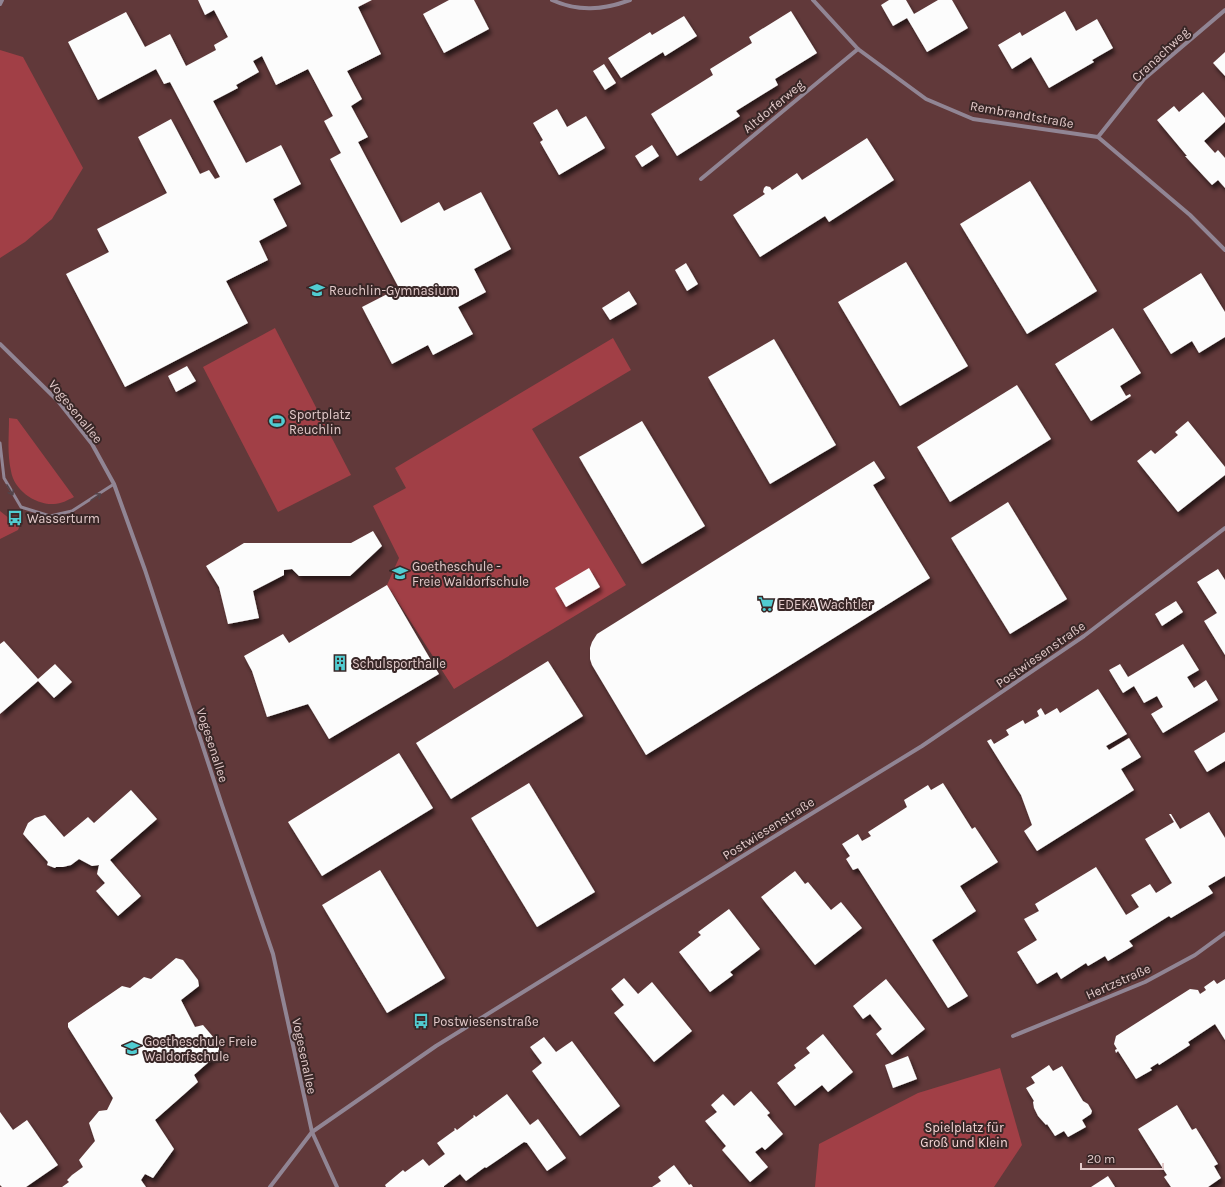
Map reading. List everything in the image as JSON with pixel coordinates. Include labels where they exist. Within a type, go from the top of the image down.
[{"type":"street","points":[[0,4],[2,0]]},
{"type":"street","points":[[552,0],[564,5],[588,9],[619,4],[630,0]]},
{"type":"street","name":"Rembrandtstraße","points":[[812,0],[858,48],[926,99],[973,119],[1098,137]]},
{"type":"street","name":"Cranachweg","points":[[1098,137],[1144,79],[1225,10]]},
{"type":"street","name":"Altdorferweg","points":[[702,179],[858,48]]},
{"type":"street","points":[[1098,137],[1190,215],[1225,250]]},
{"type":"street","name":"Vogesenallee","points":[[0,344],[58,401],[92,444],[114,484],[146,570],[222,805],[273,954],[312,1132],[336,1187]]},
{"type":"street","name":"Postwiesenstraße","points":[[270,1187],[312,1132],[436,1046],[786,828],[922,746],[1084,636],[1225,528]]},
{"type":"street","name":"Hertzstraße","points":[[1014,1036],[1145,982],[1195,955],[1225,933]]},
{"type":"lane","points":[[0,443],[4,478],[21,507],[50,516],[72,511],[114,484]]},
{"type":"green space","points":[[0,50],[23,57],[83,168],[52,219],[25,242],[0,258]]},
{"type":"green space","name":"Sportplatz Reuchlin","points":[[275,328],[351,475],[278,512],[203,367]]},
{"type":"green space","points":[[613,338],[631,370],[532,429],[626,585],[454,689],[387,585],[399,558],[373,506],[406,488],[395,468]]},
{"type":"green space","points":[[9,418],[17,419],[74,497],[64,502],[47,504],[26,495],[16,484],[13,478],[9,458]]},
{"type":"green space","points":[[0,511],[20,525],[18,530],[0,539]]},
{"type":"green space","name":"Spielplatz für Groß und Klein","points":[[1000,1068],[1022,1145],[994,1187],[815,1187],[819,1144],[918,1093]]},
{"type":"building","points":[[198,0],[372,0],[358,7],[381,54],[347,71],[362,99],[351,106],[368,137],[358,142],[401,223],[439,202],[444,211],[481,192],[511,249],[474,269],[486,292],[458,307],[473,334],[433,355],[428,345],[392,364],[362,307],[399,288],[330,159],[341,153],[324,121],[333,116],[308,69],[276,85],[262,56],[253,61],[259,72],[236,85],[238,88],[213,101],[246,163],[281,145],[301,184],[273,199],[287,226],[259,241],[268,260],[226,281],[248,323],[125,387],[66,274],[109,252],[97,229],[167,193],[138,137],[171,119],[200,174],[209,170],[215,179],[220,177],[170,82],[164,84],[156,69],[98,100],[68,42],[126,12],[145,47],[170,34],[186,66],[216,50],[214,45],[228,37],[214,10],[205,15]]},
{"type":"building","points":[[449,0],[474,0],[489,29],[444,53],[423,14]]},
{"type":"building","points":[[889,0],[906,0],[914,14],[938,0],[952,0],[968,28],[927,52],[907,18],[893,26],[881,5]]},
{"type":"building","points":[[791,11],[817,53],[775,79],[778,85],[736,111],[740,116],[677,156],[651,114],[713,75],[710,69],[752,43],[749,37]]},
{"type":"building","points":[[1065,11],[1076,31],[1097,19],[1113,48],[1092,60],[1094,62],[1049,88],[1031,57],[1012,69],[998,45],[1020,32],[1022,36]]},
{"type":"building","points":[[684,16],[697,36],[665,56],[663,52],[621,78],[608,58],[650,32],[652,35]]},
{"type":"building","points":[[1225,52],[1225,76],[1213,63]]},
{"type":"building","points":[[604,64],[616,83],[605,90],[593,71]]},
{"type":"building","points":[[1203,92],[1225,118],[1225,122],[1204,141],[1215,153],[1218,150],[1225,158],[1225,188],[1218,180],[1212,185],[1185,156],[1187,156],[1157,120],[1174,106],[1179,112]]},
{"type":"building","points":[[557,109],[567,127],[586,116],[605,148],[559,175],[540,142],[543,140],[533,123]]},
{"type":"building","points":[[867,138],[894,180],[829,222],[825,216],[760,257],[733,215],[765,194],[763,192],[766,186],[770,187],[772,190],[797,173],[802,180]]},
{"type":"building","points":[[652,145],[659,156],[642,167],[635,156]]},
{"type":"building","points":[[1030,181],[1097,291],[1027,334],[960,224]]},
{"type":"building","points":[[906,262],[968,366],[900,406],[838,302]]},
{"type":"building","points":[[686,263],[698,284],[687,291],[675,270]]},
{"type":"building","points":[[1201,273],[1225,312],[1225,337],[1199,353],[1192,341],[1171,354],[1143,309]]},
{"type":"building","points":[[629,291],[637,304],[610,320],[602,308]]},
{"type":"building","points":[[1113,328],[1141,373],[1120,386],[1126,396],[1130,394],[1131,396],[1091,421],[1055,364]]},
{"type":"building","points":[[774,339],[836,445],[770,484],[708,377]]},
{"type":"building","points":[[187,366],[196,381],[176,392],[168,376]]},
{"type":"building","points":[[1017,385],[1051,439],[950,502],[917,447]]},
{"type":"building","points":[[642,421],[705,526],[642,564],[579,457]]},
{"type":"building","points":[[1188,421],[1225,467],[1225,475],[1178,512],[1137,461],[1151,450],[1155,454],[1178,435],[1175,432]]},
{"type":"building","name":"EDEKA Wachtler","points":[[874,461],[885,478],[873,485],[930,578],[646,755],[592,665],[590,659],[590,648],[597,634]]},
{"type":"building","points":[[1008,502],[1067,599],[1010,634],[951,538]]},
{"type":"building","points":[[373,531],[382,546],[350,576],[299,576],[292,569],[284,570],[284,575],[253,591],[259,618],[228,624],[219,587],[206,566],[244,543],[351,543]]},
{"type":"building","points":[[589,568],[600,587],[566,607],[555,588]]},
{"type":"building","points":[[1218,569],[1225,580],[1225,655],[1204,621],[1217,613],[1197,582]]},
{"type":"building","name":"Schulsporthalle","points":[[387,585],[439,674],[329,739],[308,704],[267,717],[252,671],[244,656],[283,634],[289,643]]},
{"type":"building","points":[[1176,601],[1183,612],[1162,626],[1155,614]]},
{"type":"building","points":[[4,641],[38,679],[55,664],[72,682],[54,698],[38,681],[0,714],[0,644]]},
{"type":"building","points":[[1183,644],[1199,670],[1187,677],[1194,688],[1206,680],[1218,700],[1163,733],[1151,714],[1163,707],[1157,696],[1144,703],[1134,686],[1123,693],[1109,670],[1120,664],[1128,677]]},
{"type":"building","points":[[548,661],[583,716],[451,799],[416,743]]},
{"type":"building","points":[[1098,689],[1127,734],[1106,746],[1109,750],[1129,738],[1141,757],[1121,769],[1134,790],[1037,851],[1024,831],[1032,825],[1021,795],[987,741],[991,739],[994,744],[1009,735],[1006,730],[1023,720],[1025,724],[1039,716],[1037,711],[1041,708],[1045,715],[1057,708],[1060,713]]},
{"type":"building","points":[[1225,732],[1225,761],[1207,772],[1194,751]]},
{"type":"building","points":[[399,753],[433,808],[322,876],[288,822]]},
{"type":"building","points":[[529,783],[595,892],[537,927],[471,818]]},
{"type":"building","points":[[943,783],[972,829],[975,827],[998,862],[960,886],[976,911],[932,940],[968,996],[948,1008],[858,868],[853,870],[846,859],[850,856],[842,844],[858,834],[862,841],[871,836],[868,832],[907,807],[904,800],[928,785],[931,790]]},
{"type":"building","points":[[131,790],[157,819],[110,860],[141,896],[118,916],[96,891],[105,883],[97,874],[99,865],[92,866],[79,859],[71,865],[63,867],[55,868],[47,865],[48,862],[23,834],[28,823],[35,818],[45,815],[64,837],[88,817],[94,823]]},
{"type":"building","points":[[1209,812],[1225,838],[1225,876],[1208,886],[1213,893],[1171,918],[1169,916],[1129,941],[1133,946],[1108,961],[1105,956],[1088,966],[1086,963],[1061,979],[1057,972],[1037,984],[1017,952],[1037,940],[1024,919],[1039,911],[1035,904],[1096,867],[1126,915],[1139,907],[1131,895],[1150,884],[1156,893],[1172,883],[1145,839],[1174,822],[1169,814],[1171,814],[1180,829]]},
{"type":"building","points":[[380,870],[445,978],[387,1013],[322,905]]},
{"type":"building","points":[[795,871],[805,884],[808,882],[831,910],[841,902],[862,928],[815,965],[761,897]]},
{"type":"building","points":[[729,909],[760,949],[730,972],[733,975],[710,992],[679,952],[701,935],[698,932]]},
{"type":"building","points":[[176,958],[183,960],[198,980],[199,986],[181,1000],[195,1027],[203,1025],[219,1044],[219,1053],[194,1075],[198,1082],[155,1120],[174,1149],[153,1178],[145,1174],[141,1180],[146,1187],[62,1187],[69,1182],[67,1180],[72,1175],[83,1167],[79,1160],[95,1141],[89,1123],[99,1111],[107,1110],[113,1098],[68,1027],[68,1023],[122,986],[130,988],[144,977],[151,979]]},
{"type":"building","points":[[624,978],[638,994],[652,982],[692,1031],[654,1062],[614,1013],[624,1005],[611,989]]},
{"type":"building","points":[[886,979],[925,1029],[892,1055],[876,1034],[882,1029],[870,1014],[863,1019],[853,1006]]},
{"type":"building","points":[[1225,979],[1225,1040],[1215,1024],[1188,1042],[1190,1045],[1159,1065],[1158,1063],[1150,1068],[1152,1070],[1136,1079],[1118,1051],[1116,1053],[1115,1050],[1117,1049],[1114,1044],[1116,1036],[1190,989],[1198,990],[1200,994],[1206,990],[1204,987],[1214,980],[1217,984]]},
{"type":"building","points":[[823,1034],[853,1072],[828,1092],[822,1085],[795,1106],[777,1083],[796,1068],[794,1065],[810,1053],[806,1048]]},
{"type":"building","points":[[544,1037],[556,1052],[572,1041],[620,1106],[580,1136],[532,1071],[542,1063],[530,1047]]},
{"type":"building","points":[[908,1056],[917,1079],[893,1088],[885,1065]]},
{"type":"building","points":[[1049,1065],[1053,1071],[1062,1066],[1083,1101],[1088,1104],[1092,1111],[1091,1114],[1082,1120],[1086,1127],[1068,1137],[1064,1131],[1055,1136],[1047,1124],[1046,1125],[1038,1116],[1034,1108],[1034,1101],[1026,1088],[1035,1083],[1031,1077]]},
{"type":"building","points":[[751,1091],[770,1113],[767,1115],[783,1134],[765,1150],[762,1147],[755,1152],[768,1167],[750,1182],[722,1150],[726,1146],[705,1121],[717,1112],[711,1105],[723,1094],[734,1106]]},
{"type":"building","points":[[507,1094],[530,1125],[538,1119],[566,1158],[547,1171],[527,1143],[524,1142],[466,1181],[460,1174],[444,1187],[386,1187],[385,1185],[403,1170],[405,1172],[423,1159],[429,1166],[445,1154],[437,1143],[455,1130],[455,1128],[457,1130],[474,1117],[474,1115],[476,1117]]},
{"type":"building","points":[[1177,1105],[1192,1130],[1196,1128],[1218,1164],[1214,1166],[1221,1178],[1208,1187],[1171,1187],[1164,1177],[1167,1175],[1138,1129]]},
{"type":"building","points":[[0,1112],[13,1130],[27,1120],[58,1165],[26,1187],[2,1187],[0,1185]]},
{"type":"building","points":[[674,1165],[689,1185],[691,1184],[693,1187],[652,1187],[661,1181],[658,1177]]},
{"type":"building","points":[[1108,1176],[1115,1187],[1091,1187]]},
{"type":"place","name":"Reuchlin-Gymnasium","points":[[317,290]]},
{"type":"place","name":"Sportplatz Reuchlin","points":[[277,421]]},
{"type":"place","name":"Wasserturm","points":[[15,518]]},
{"type":"place","name":"Goetheschule - Freie Waldorfschule","points":[[400,573]]},
{"type":"place","name":"EDEKA Wachtler","points":[[766,604]]},
{"type":"place","name":"Schulsporthalle","points":[[340,663]]},
{"type":"place","name":"Postwiesenstraße","points":[[421,1021]]},
{"type":"place","name":"Goetheschule Freie Waldorfschule","points":[[132,1048]]}]
